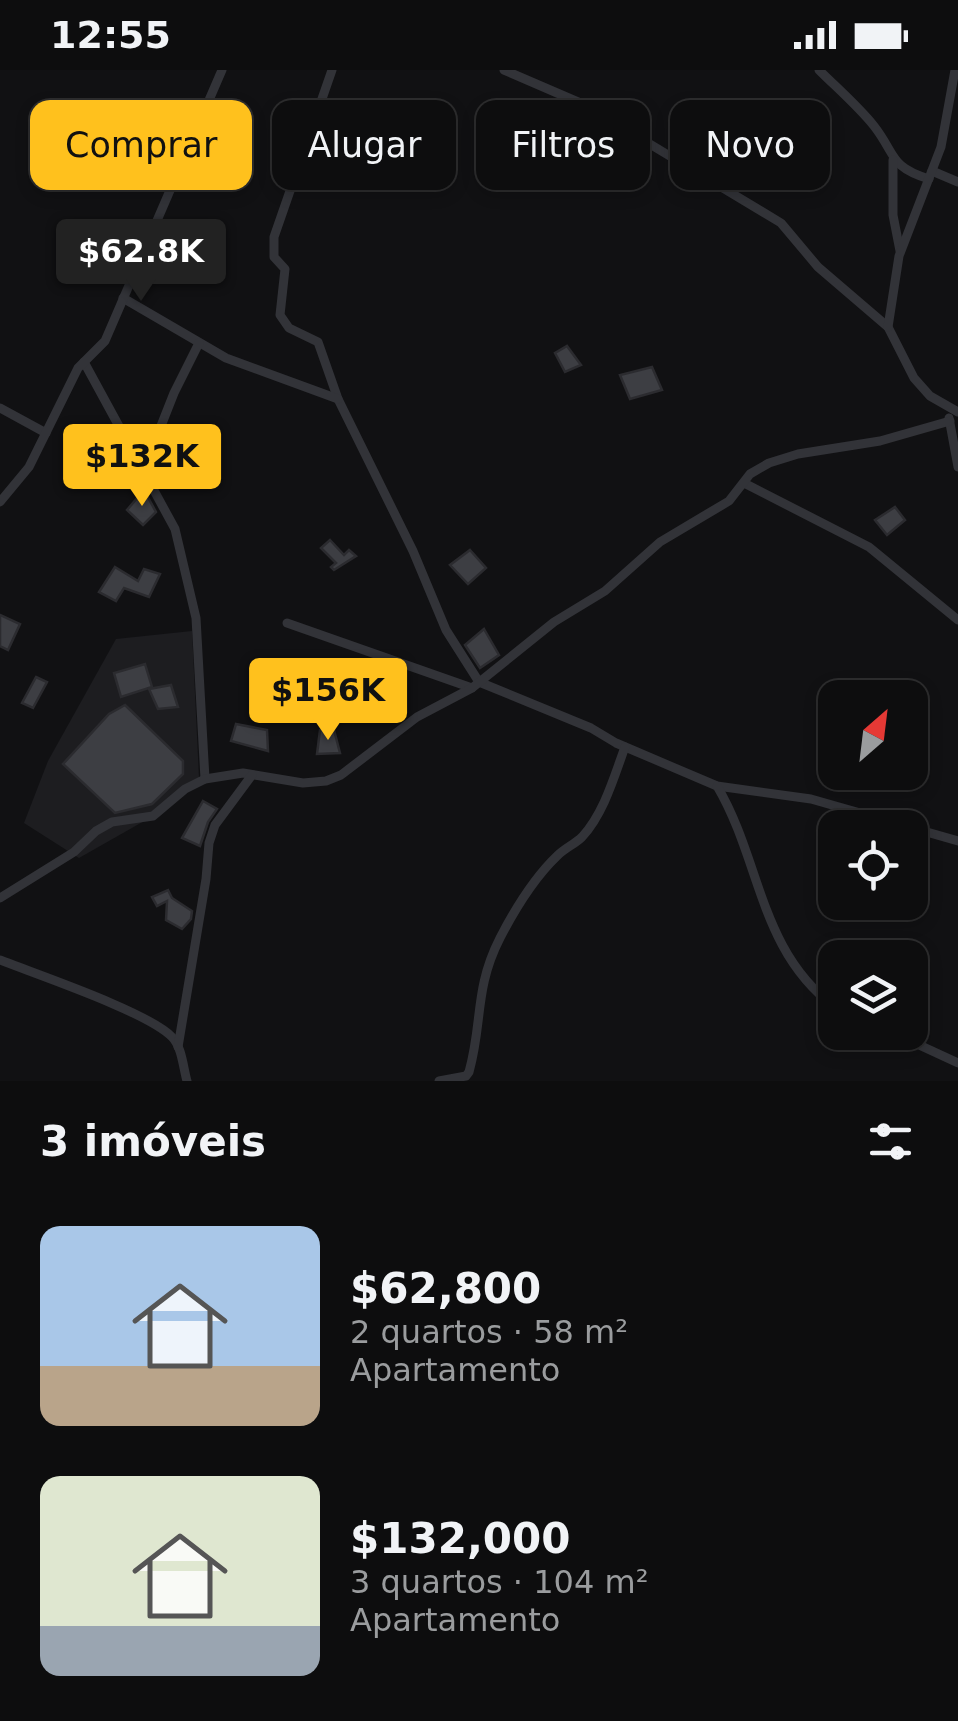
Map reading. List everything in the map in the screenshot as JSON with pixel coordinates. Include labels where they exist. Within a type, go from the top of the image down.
[{"type":"street","points":[[0,502],[30,467],[62,396],[84,362],[105,341],[222,70]]},
{"type":"street","points":[[332,70],[274,236],[274,258],[285,269],[280,315],[283,323],[318,342],[338,399],[406,537],[446,630],[476,685]]},
{"type":"street","points":[[504,70],[585,105],[782,224],[818,266],[888,327],[914,378],[958,412]]},
{"type":"street","points":[[818,70],[873,124],[893,160],[908,171],[958,182]]},
{"type":"street","points":[[899,256],[941,147],[955,70]]},
{"type":"street","points":[[888,327],[900,235],[893,214],[893,160]]},
{"type":"street","points":[[123,298],[226,358],[338,399]]},
{"type":"street","points":[[144,469],[198,342]]},
{"type":"street","points":[[84,362],[174,529],[196,618],[206,779]]},
{"type":"street","points":[[946,406],[958,467]]},
{"type":"street","points":[[0,408],[46,432]]},
{"type":"street","points":[[0,898],[74,852],[96,831],[112,822],[153,816],[185,789],[206,779],[243,773],[303,783],[341,775],[417,717],[476,685],[554,622],[605,591],[660,542],[730,501],[750,474],[769,463],[798,454],[880,441],[950,421]]},
{"type":"street","points":[[744,483],[870,547],[958,620]]},
{"type":"street","points":[[286,623],[476,685],[592,728],[625,747],[717,786],[811,799],[958,841]]},
{"type":"street","points":[[439,1081],[470,1072],[481,986],[491,957],[524,898],[559,853],[582,836],[604,803],[625,747]]},
{"type":"street","points":[[186,1081],[178,1047],[206,879],[208,843],[215,825],[252,775]]},
{"type":"street","points":[[717,786],[738,832],[768,920],[802,978],[818,992]]},
{"type":"street","points":[[0,960],[139,1016],[162,1029],[178,1047]]},
{"type":"street","points":[[928,1049],[958,1063]]},
{"type":"shaded area","points":[[192,631],[199,778],[153,816],[79,858],[24,823],[48,761],[116,639]]},
{"type":"building","points":[[567,346],[581,365],[565,372],[555,353]]},
{"type":"building","points":[[652,367],[662,390],[630,399],[620,375]]},
{"type":"building","points":[[144,490],[156,512],[143,525],[127,510]]},
{"type":"building","points":[[895,507],[905,520],[887,535],[875,520]]},
{"type":"building","points":[[330,540],[344,555],[349,550],[356,556],[334,570],[331,567],[336,563],[321,548]]},
{"type":"building","points":[[470,550],[486,568],[468,584],[450,565]]},
{"type":"building","points":[[115,567],[138,581],[144,569],[160,574],[149,597],[124,588],[116,601],[99,592]]},
{"type":"building","points":[[0,615],[20,624],[8,650],[0,646]]},
{"type":"building","points":[[484,629],[499,655],[480,668],[465,645]]},
{"type":"building","points":[[145,664],[152,687],[121,697],[114,673]]},
{"type":"building","points":[[36,677],[47,682],[33,708],[22,703]]},
{"type":"building","points":[[171,685],[178,707],[158,709],[149,689]]},
{"type":"building","points":[[125,705],[183,761],[183,774],[152,804],[115,813],[63,764],[109,714]]},
{"type":"building","points":[[236,724],[267,730],[268,751],[231,741]]},
{"type":"building","points":[[320,730],[334,730],[340,753],[317,754]]},
{"type":"building","points":[[203,801],[217,809],[200,846],[182,838]]},
{"type":"building","points":[[168,890],[172,898],[192,911],[191,919],[182,929],[166,920],[167,901],[157,906],[152,897]]}]
